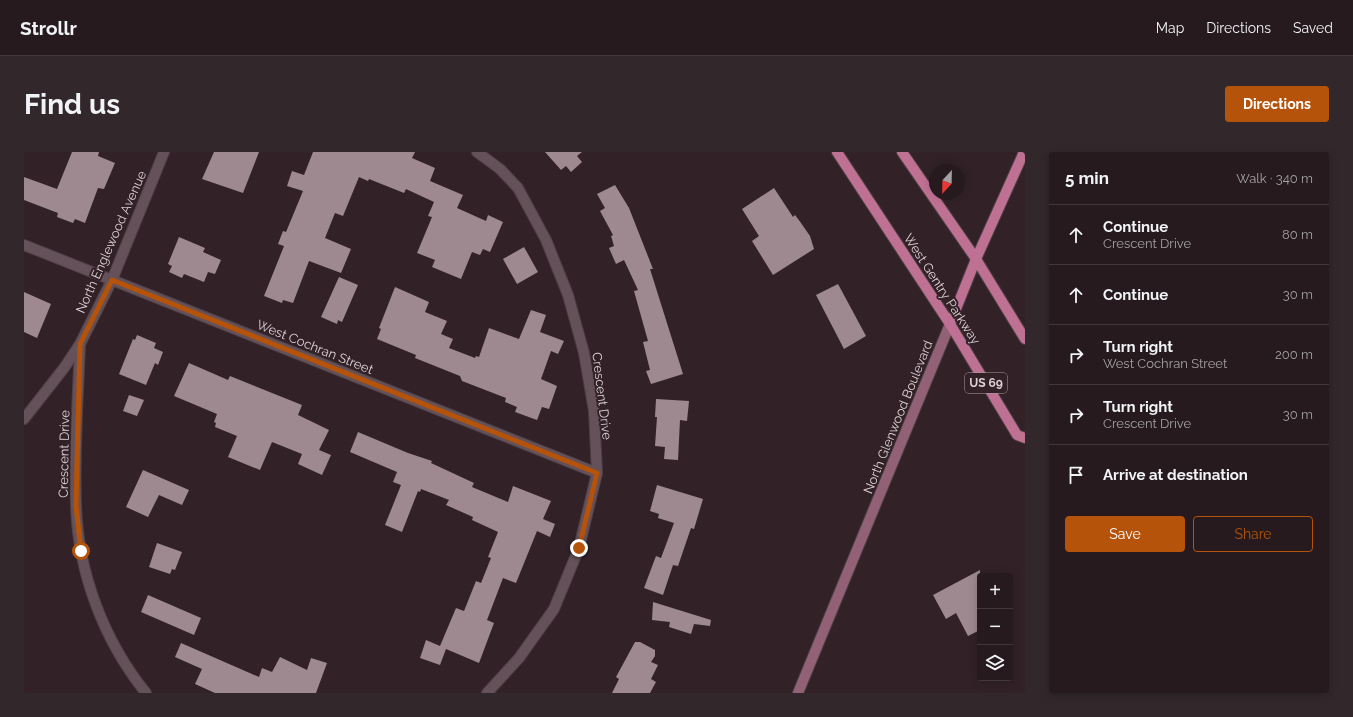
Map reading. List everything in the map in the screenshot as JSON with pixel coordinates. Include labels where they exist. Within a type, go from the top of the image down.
[{"type":"main road","name":"West Gentry Parkway","points":[[836,152],[950,324],[1017,435],[1025,438]]},
{"type":"main road","points":[[902,152],[976,259],[1025,339]]},
{"type":"main road","name":"North Glenwood Boulevard","points":[[950,324],[976,259],[1024,152]]},
{"type":"street","name":"North Englewood Avenue","points":[[24,418],[64,368],[80,344],[112,280],[164,152]]},
{"type":"street","name":"Crescent Drive","points":[[476,152],[500,169],[518,188],[546,240],[568,295],[584,353],[594,411],[597,473],[579,548],[554,609],[519,658],[487,693]]},
{"type":"street","name":"West Cochran Street","points":[[24,245],[597,473]]},
{"type":"street","name":"North Glenwood Boulevard","points":[[798,693],[950,324]]},
{"type":"street","name":"Crescent Drive","points":[[80,344],[76,506],[81,551],[92,595],[110,637],[133,677],[146,693]]},
{"type":"building","points":[[72,152],[99,152],[98,156],[115,163],[104,189],[98,188],[85,223],[75,219],[73,223],[57,217],[58,213],[24,200],[24,177],[57,189]]},
{"type":"building","points":[[214,152],[259,152],[243,193],[202,179]]},
{"type":"building","points":[[313,152],[415,152],[412,158],[435,168],[430,181],[463,195],[457,208],[486,221],[488,215],[503,222],[490,252],[483,249],[480,255],[472,252],[461,279],[432,267],[435,260],[417,253],[432,217],[428,216],[434,202],[406,189],[404,193],[369,179],[368,181],[359,177],[343,216],[335,213],[325,238],[351,249],[341,273],[309,261],[293,303],[283,300],[282,303],[264,296],[284,246],[278,244],[283,231],[286,232],[303,191],[287,186],[292,171],[304,175]]},
{"type":"building","points":[[545,152],[582,152],[577,156],[582,162],[571,172],[566,166],[561,170]]},
{"type":"building","points":[[615,185],[629,208],[653,269],[650,269],[683,374],[651,384],[646,371],[650,370],[643,342],[648,341],[634,291],[638,290],[624,260],[616,264],[609,248],[614,246],[611,236],[613,235],[600,211],[605,208],[597,194]]},
{"type":"building","points":[[774,188],[793,217],[795,215],[810,236],[814,249],[773,275],[752,241],[759,236],[742,209]]},
{"type":"building","points":[[179,237],[205,248],[203,252],[221,260],[215,274],[208,272],[204,282],[184,274],[182,278],[169,272],[172,266],[168,264]]},
{"type":"building","points":[[524,247],[538,272],[517,284],[503,259]]},
{"type":"building","points":[[339,277],[358,285],[342,322],[338,320],[337,324],[321,317]]},
{"type":"building","points":[[838,284],[866,336],[844,349],[816,295]]},
{"type":"building","points":[[395,287],[429,302],[425,312],[447,321],[441,334],[453,339],[449,348],[475,358],[476,356],[479,357],[489,328],[519,339],[531,310],[546,315],[540,332],[564,341],[558,354],[551,351],[541,379],[557,386],[549,409],[542,407],[537,420],[515,412],[517,407],[505,402],[506,398],[462,381],[460,376],[415,358],[416,355],[377,339],[381,329],[379,328]]},
{"type":"building","points":[[24,292],[51,304],[37,338],[24,332]]},
{"type":"building","points":[[137,335],[156,343],[154,348],[163,352],[158,365],[155,363],[146,385],[119,374],[133,339],[135,340]]},
{"type":"building","points":[[189,363],[228,380],[230,376],[302,405],[298,415],[329,430],[319,450],[331,455],[322,475],[298,464],[302,454],[272,442],[260,470],[228,457],[237,436],[215,427],[216,423],[214,422],[217,414],[174,396]]},
{"type":"building","points":[[129,395],[144,400],[137,416],[123,411]]},
{"type":"building","points":[[656,399],[689,401],[687,421],[680,420],[678,460],[664,459],[665,447],[655,446],[657,417],[655,417]]},
{"type":"building","points":[[358,432],[408,453],[432,461],[431,463],[474,483],[472,487],[508,502],[513,486],[551,501],[543,519],[555,524],[550,537],[537,531],[516,583],[503,578],[487,620],[494,623],[479,663],[446,649],[440,665],[420,658],[426,640],[440,646],[456,608],[464,611],[476,581],[481,583],[491,558],[488,557],[498,532],[472,520],[473,517],[446,505],[449,500],[421,489],[420,492],[418,491],[402,532],[385,525],[401,485],[393,482],[397,472],[350,452]]},
{"type":"building","points":[[143,470],[189,490],[182,505],[159,495],[148,517],[126,507]]},
{"type":"building","points":[[657,485],[703,499],[694,529],[691,528],[678,566],[673,565],[663,595],[644,588],[656,556],[661,558],[674,523],[658,518],[659,514],[650,511]]},
{"type":"building","points":[[157,543],[182,552],[175,570],[172,569],[170,574],[149,567]]},
{"type":"building","points":[[980,570],[980,573],[977,573],[977,632],[968,636],[956,613],[946,619],[933,595]]},
{"type":"building","points":[[148,595],[201,618],[194,635],[141,612]]},
{"type":"building","points":[[653,602],[711,620],[710,626],[694,624],[691,634],[669,627],[670,622],[652,620]]},
{"type":"building","points":[[635,642],[640,642],[655,650],[655,656],[651,662],[658,665],[651,679],[656,682],[650,693],[612,693],[619,679],[616,677]]},
{"type":"building","points":[[181,643],[259,677],[262,668],[272,672],[280,657],[307,670],[311,658],[327,663],[316,693],[215,693],[195,684],[202,669],[175,657]]},
{"type":"route","points":[[81,551],[76,506],[80,344],[112,280],[597,473],[579,548]]}]
